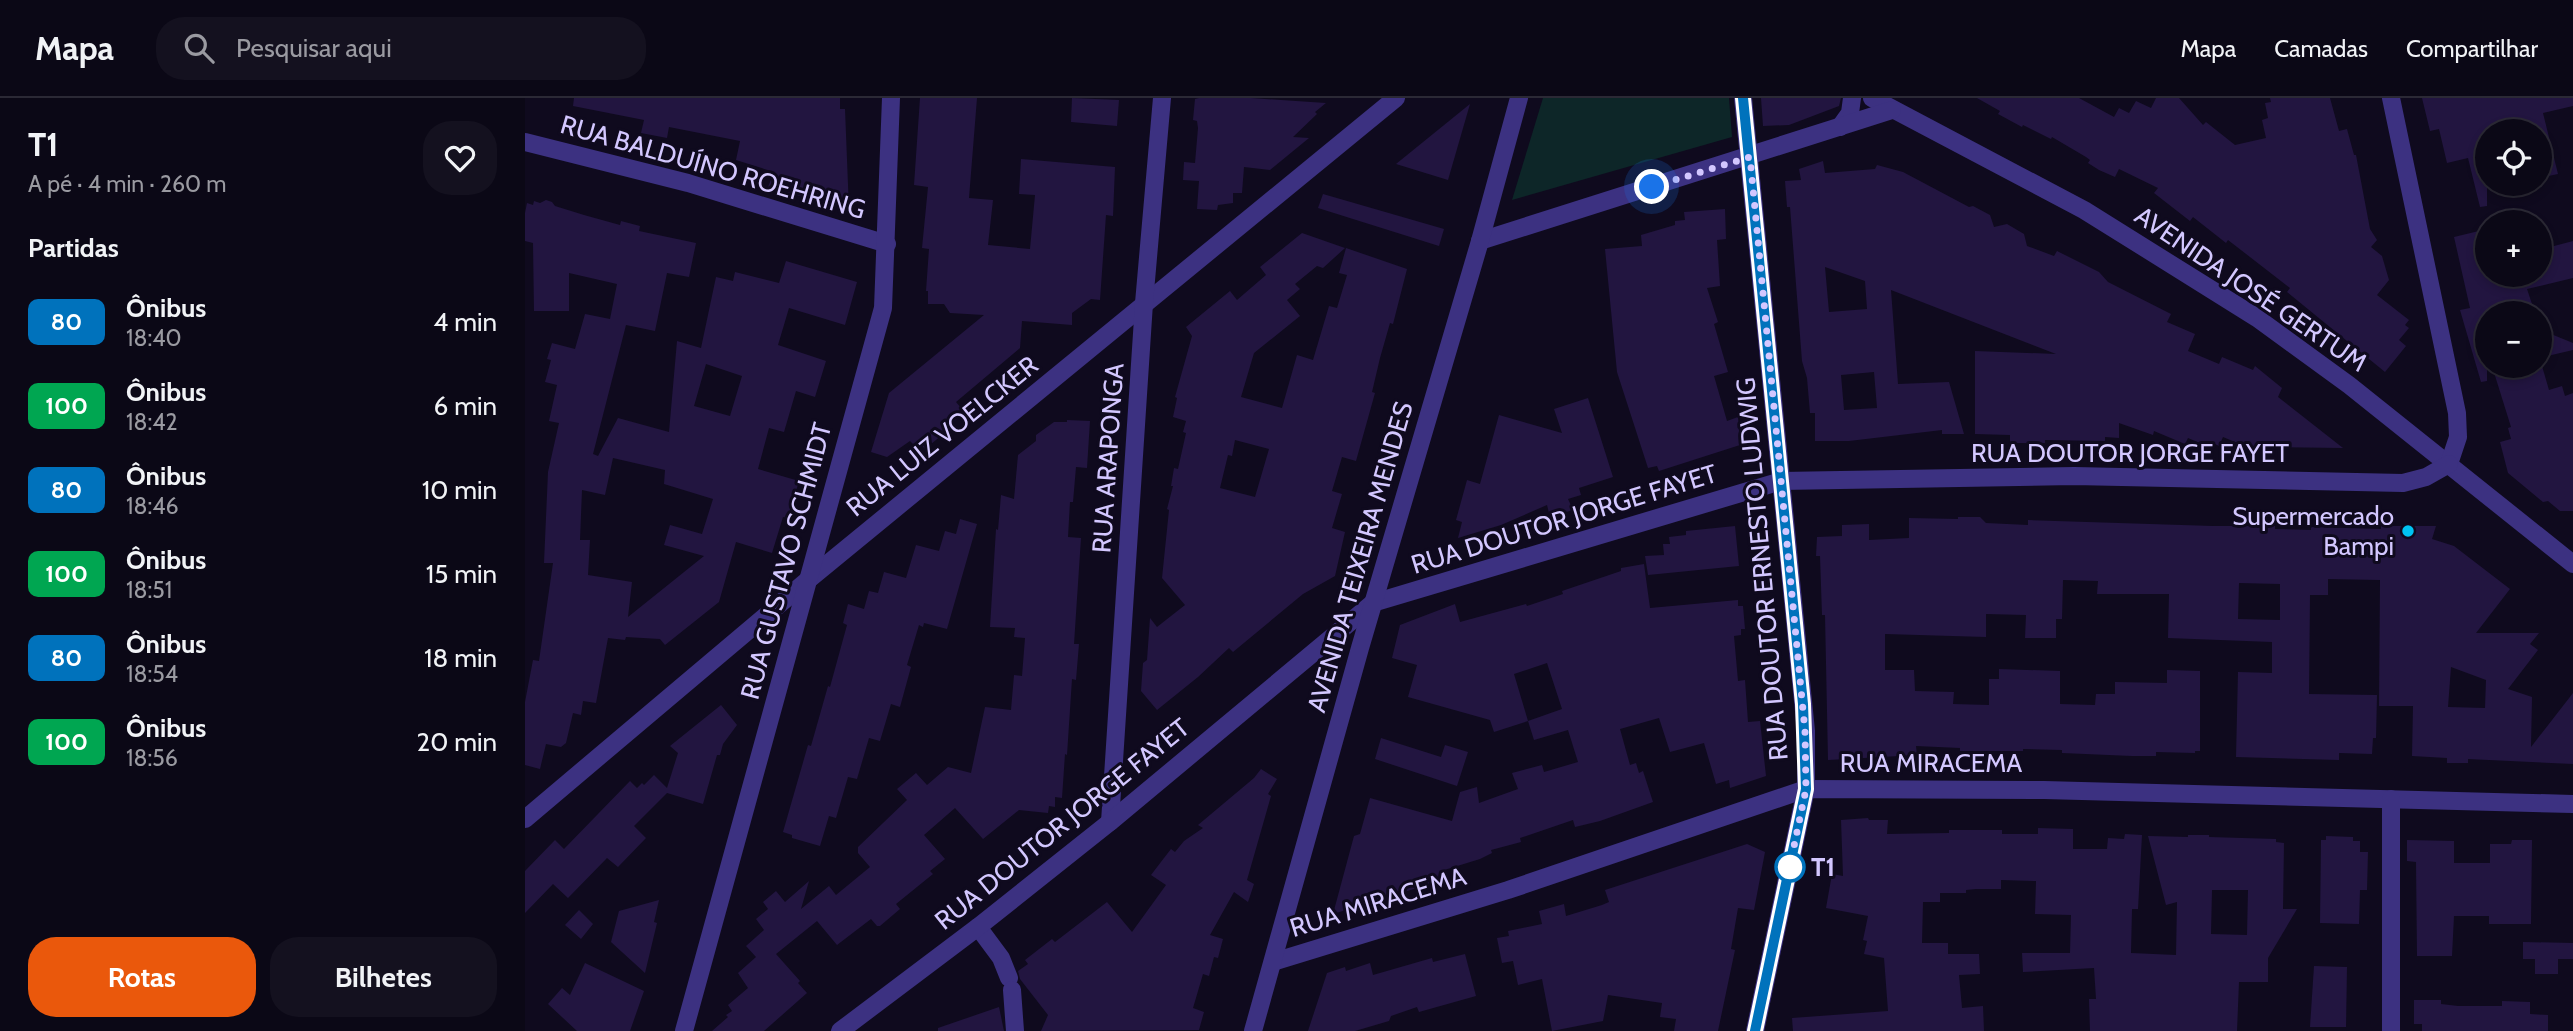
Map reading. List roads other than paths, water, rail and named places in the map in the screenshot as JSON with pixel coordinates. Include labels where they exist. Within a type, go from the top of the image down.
[{"type":"street","name":"RUA GUSTAVO SCHMIDT","points":[[684,1031],[883,308],[891,98]]},
{"type":"street","name":"RUA ARAPONGA","points":[[1110,822],[1144,303],[1162,98]]},
{"type":"street","name":"RUA LUIZ VOELCKER","points":[[525,819],[808,580],[1396,98]]},
{"type":"street","name":"AVENIDA TEIXEIRA MENDES","points":[[1253,1031],[1519,98]]},
{"type":"street","name":"RUA DOUTOR ERNESTO LUDWIG","points":[[1743,98],[1805,731],[1806,789],[1755,1031]]},
{"type":"street","points":[[1840,127],[1850,113],[1852,98]]},
{"type":"street","name":"AVENIDA JOSÉ GERTUM","points":[[1872,98],[1895,104],[2084,210],[2257,318],[2349,385],[2573,564]]},
{"type":"street","points":[[2391,98],[2457,413],[2458,437],[2449,464]]},
{"type":"street","points":[[1480,241],[1750,157],[1840,127],[1895,104]]},
{"type":"street","name":"RUA BALDUÍNO ROEHRING","points":[[525,142],[688,183],[887,244]]},
{"type":"street","name":"RUA DOUTOR JORGE FAYET","points":[[840,1031],[978,927],[1110,822],[1373,603],[1781,481],[2074,476],[2403,483],[2426,477],[2449,464]]},
{"type":"street","name":"RUA MIRACEMA","points":[[1273,962],[1508,890],[1806,789],[2044,790],[2573,804]]},
{"type":"street","points":[[2391,799],[2391,1031]]},
{"type":"street","points":[[978,927],[1001,958],[1011,984],[1015,1031]]},
{"type":"place","name":"Supermercado Bampi","points":[[2408,531]]},
{"type":"place","name":"T1","points":[[1790,867]]}]
